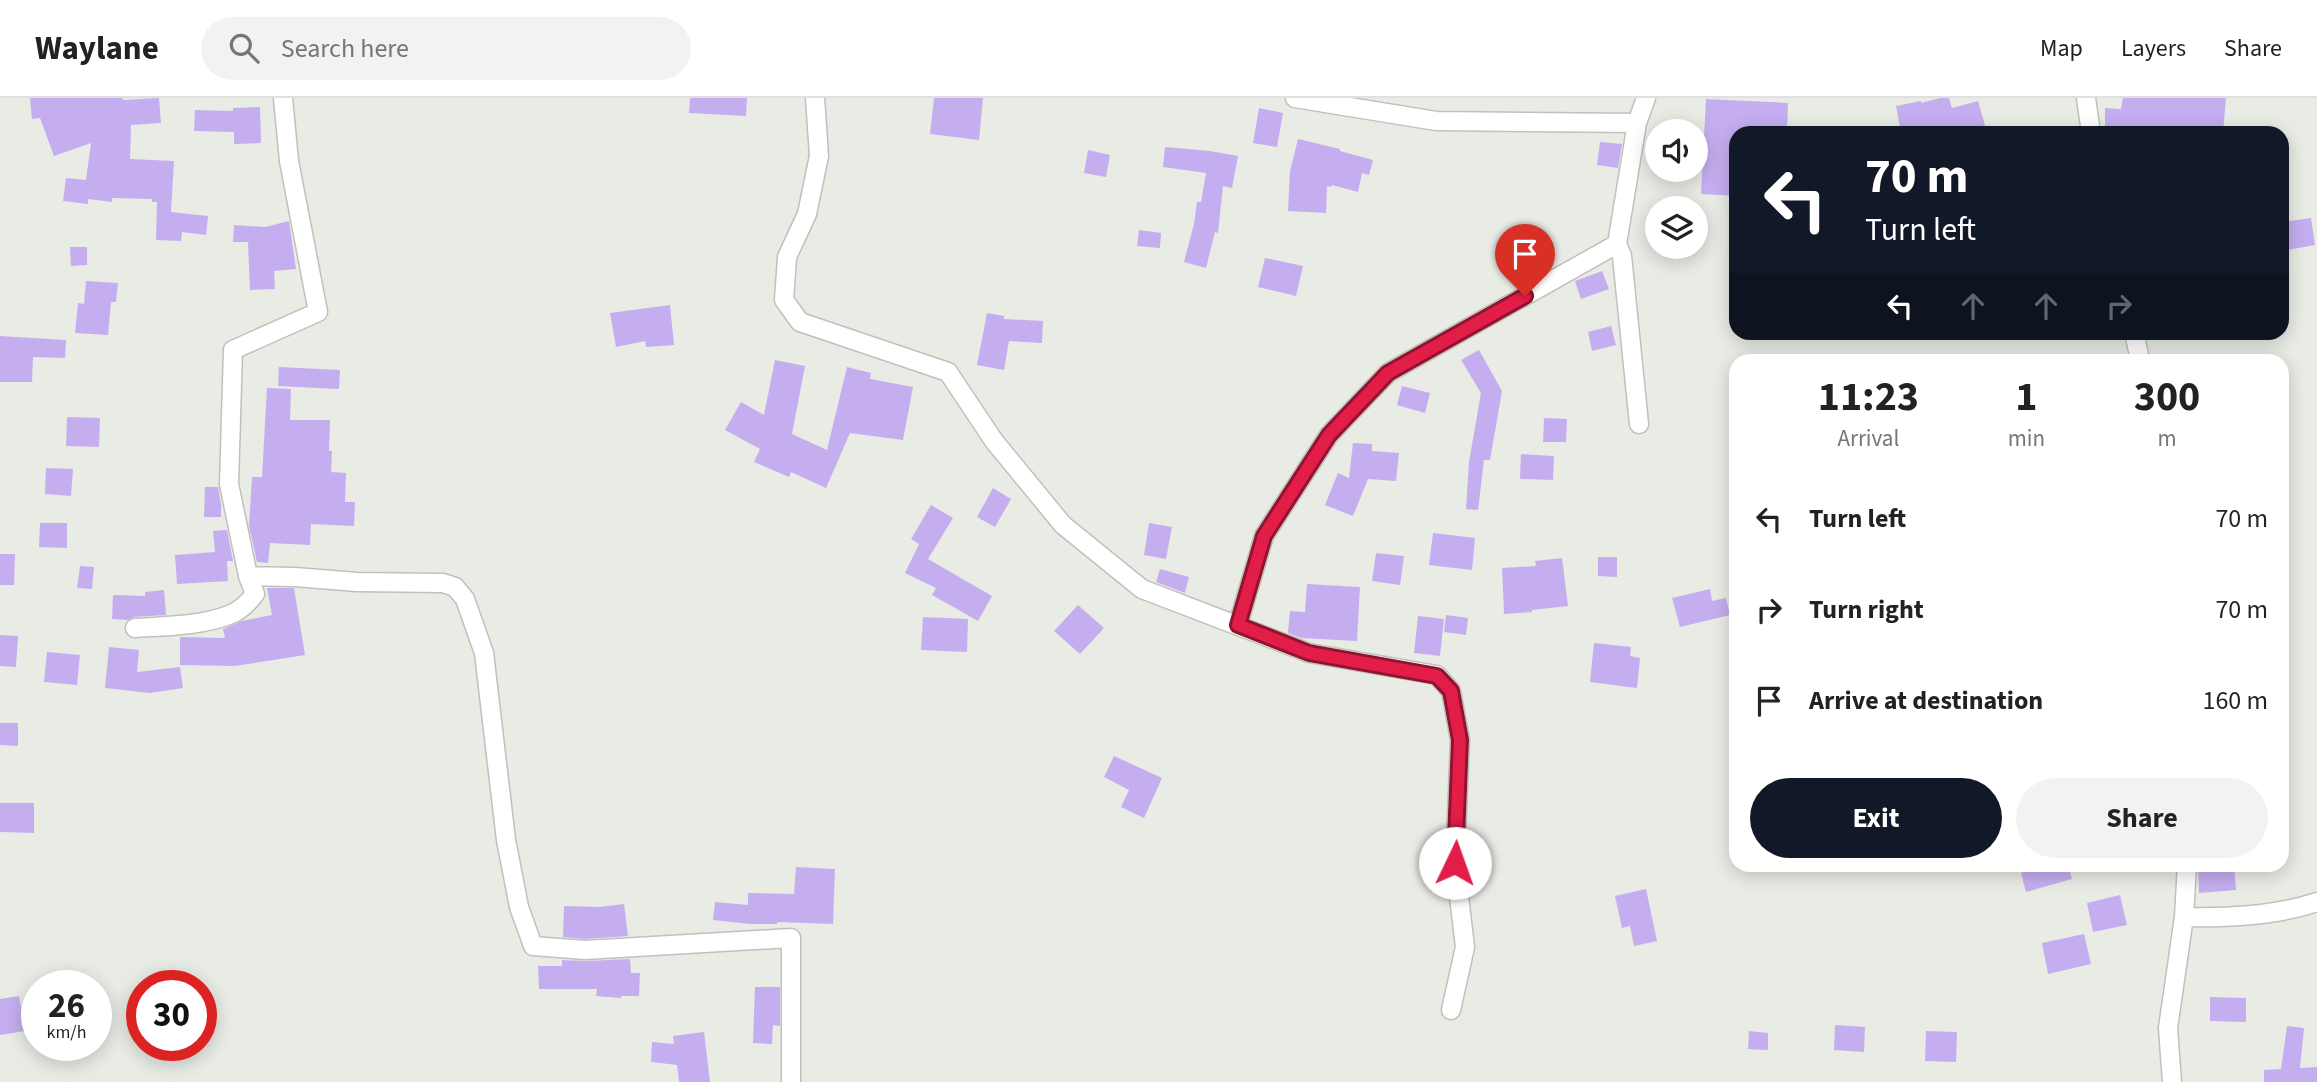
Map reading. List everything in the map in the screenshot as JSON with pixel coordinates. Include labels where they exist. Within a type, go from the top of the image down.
[{"type":"street","points":[[135,628],[184,625],[230,615],[244,606],[255,594],[248,576],[229,484],[233,350],[318,312],[289,161],[283,98]]},
{"type":"street","points":[[815,98],[819,156],[807,214],[787,257],[784,300],[800,322],[947,372],[993,441],[1063,526],[1142,589],[1309,653],[1437,676],[1451,691],[1460,740],[1455,863],[1465,947],[1451,1010]]},
{"type":"street","points":[[1295,98],[1436,121],[1637,123]]},
{"type":"street","points":[[1639,424],[1622,256],[1617,244],[1637,123],[1646,98]]},
{"type":"street","points":[[2086,98],[2090,126]]},
{"type":"street","points":[[1238,625],[1264,536],[1329,435],[1388,373],[1617,244]]},
{"type":"street","points":[[248,576],[443,583],[455,587],[465,599],[484,653],[506,840],[519,907],[533,946],[585,950],[791,938],[792,1082]]},
{"type":"street","points":[[2172,1082],[2168,1027],[2184,917],[2187,872]]},
{"type":"street","points":[[2184,917],[2206,918],[2273,912],[2317,902]]},
{"type":"building","points":[[30,98],[159,98],[161,123],[131,125],[130,159],[174,161],[171,212],[208,216],[206,235],[182,232],[181,241],[156,240],[157,202],[152,202],[152,199],[112,198],[112,202],[88,199],[88,204],[63,201],[66,178],[86,180],[91,143],[54,156],[40,118],[32,119]]},
{"type":"building","points":[[690,98],[747,98],[746,116],[689,113]]},
{"type":"building","points":[[934,98],[983,98],[979,140],[930,134]]},
{"type":"building","points":[[1949,98],[1952,108],[1978,101],[1985,126],[1900,126],[1896,106]]},
{"type":"building","points":[[2123,98],[2226,98],[2224,126],[2105,126],[2105,108],[2121,109]]},
{"type":"building","points":[[1706,99],[1788,103],[1787,126],[1729,126],[1729,196],[1701,194],[1702,182],[1708,182]]},
{"type":"building","points":[[260,107],[261,143],[234,144],[234,132],[194,131],[195,110],[233,111],[233,108]]},
{"type":"building","points":[[1259,108],[1283,113],[1277,147],[1253,143]]},
{"type":"building","points":[[1298,139],[1373,160],[1369,175],[1362,173],[1358,192],[1327,186],[1326,213],[1288,211],[1290,171]]},
{"type":"building","points":[[1600,142],[1622,144],[1618,168],[1597,165]]},
{"type":"building","points":[[1165,147],[1238,156],[1232,188],[1223,186],[1218,233],[1215,232],[1206,268],[1184,262],[1197,202],[1201,202],[1206,173],[1163,167]]},
{"type":"building","points":[[1088,150],[1110,155],[1106,177],[1084,173]]},
{"type":"building","points":[[2311,218],[2315,245],[2289,250],[2289,221]]},
{"type":"building","points":[[289,221],[296,269],[274,271],[275,289],[250,290],[248,242],[233,242],[234,225],[265,227]]},
{"type":"building","points":[[1139,230],[1161,233],[1160,248],[1137,246]]},
{"type":"building","points":[[70,247],[87,247],[87,265],[71,266]]},
{"type":"building","points":[[1265,258],[1303,266],[1296,296],[1258,287]]},
{"type":"building","points":[[1602,271],[1609,289],[1581,299],[1575,281]]},
{"type":"building","points":[[86,281],[118,283],[116,302],[111,302],[108,335],[75,333],[78,303],[84,304]]},
{"type":"building","points":[[670,305],[674,345],[646,347],[645,341],[616,347],[610,313]]},
{"type":"building","points":[[987,313],[1004,316],[1004,319],[1043,321],[1042,343],[1009,341],[1004,370],[977,365]]},
{"type":"building","points":[[1611,326],[1616,345],[1592,351],[1588,332]]},
{"type":"building","points":[[0,336],[66,340],[65,358],[33,357],[32,382],[0,382]]},
{"type":"building","points":[[1479,350],[1502,391],[1490,460],[1484,460],[1478,510],[1466,509],[1469,462],[1481,393],[1461,360]]},
{"type":"building","points":[[775,360],[805,366],[792,434],[827,450],[847,367],[871,373],[870,379],[913,387],[903,440],[850,433],[826,488],[791,472],[789,477],[754,462],[760,449],[725,430],[741,402],[764,415]]},
{"type":"building","points":[[279,367],[340,370],[339,389],[278,386]]},
{"type":"building","points":[[1402,386],[1430,393],[1425,413],[1397,405]]},
{"type":"building","points":[[267,388],[291,389],[290,420],[330,420],[331,472],[346,473],[345,502],[355,502],[354,526],[311,524],[310,545],[270,543],[268,563],[257,562],[249,526],[252,477],[262,477]]},
{"type":"building","points":[[67,417],[100,418],[99,447],[66,446]]},
{"type":"building","points":[[1544,418],[1567,419],[1566,442],[1543,442]]},
{"type":"building","points":[[1353,443],[1372,444],[1372,451],[1399,453],[1396,481],[1368,479],[1353,516],[1325,505],[1338,473],[1349,478]]},
{"type":"building","points":[[1521,454],[1554,456],[1553,480],[1520,479]]},
{"type":"building","points":[[46,468],[73,469],[71,496],[45,494]]},
{"type":"building","points":[[205,487],[218,487],[221,517],[204,517]]},
{"type":"building","points":[[993,488],[1011,499],[995,527],[977,517]]},
{"type":"building","points":[[931,505],[953,518],[928,559],[992,596],[978,621],[932,595],[936,588],[905,573],[919,544],[911,539]]},
{"type":"building","points":[[40,523],[67,523],[67,548],[39,547]]},
{"type":"building","points":[[1149,523],[1172,527],[1166,559],[1144,555]]},
{"type":"building","points":[[227,530],[233,561],[227,561],[228,581],[177,584],[175,555],[215,552],[213,531]]},
{"type":"building","points":[[1433,533],[1475,538],[1472,570],[1429,565]]},
{"type":"building","points":[[1376,553],[1404,556],[1400,585],[1372,581]]},
{"type":"building","points":[[0,554],[15,554],[14,585],[0,585]]},
{"type":"building","points":[[1598,557],[1617,557],[1617,577],[1598,576]]},
{"type":"building","points":[[1562,558],[1568,606],[1504,614],[1502,568],[1536,566],[1535,561]]},
{"type":"building","points":[[80,566],[94,567],[92,589],[77,588]]},
{"type":"building","points":[[1160,569],[1189,577],[1185,593],[1156,582]]},
{"type":"building","points":[[1307,584],[1360,587],[1357,641],[1301,638],[1288,633],[1290,611],[1305,612]]},
{"type":"building","points":[[267,588],[294,588],[305,655],[235,666],[180,665],[180,637],[225,638],[223,629],[242,621],[272,615]]},
{"type":"building","points":[[1710,589],[1712,601],[1726,598],[1729,615],[1680,627],[1672,598]]},
{"type":"building","points":[[164,590],[166,615],[134,617],[128,620],[112,619],[113,595],[145,596],[145,592]]},
{"type":"building","points":[[1078,605],[1104,628],[1080,654],[1054,631]]},
{"type":"building","points":[[1446,615],[1468,618],[1466,635],[1444,632]]},
{"type":"building","points":[[1418,616],[1444,619],[1440,656],[1414,653]]},
{"type":"building","points":[[923,617],[968,619],[967,652],[921,650]]},
{"type":"building","points":[[0,635],[18,636],[16,667],[0,666]]},
{"type":"building","points":[[1594,643],[1631,647],[1630,656],[1640,658],[1637,688],[1590,682]]},
{"type":"building","points":[[109,647],[139,650],[137,672],[180,667],[183,688],[150,693],[105,688]]},
{"type":"building","points":[[47,652],[80,655],[77,685],[44,682]]},
{"type":"building","points":[[0,723],[18,723],[18,746],[0,745]]},
{"type":"building","points":[[1114,756],[1162,778],[1144,818],[1121,807],[1129,790],[1104,777]]},
{"type":"building","points":[[0,803],[34,803],[34,833],[0,832]]},
{"type":"building","points":[[796,867],[835,869],[833,924],[751,924],[713,920],[715,902],[748,905],[748,893],[794,894]]},
{"type":"building","points":[[2070,872],[2072,879],[2026,892],[2021,873]]},
{"type":"building","points":[[2198,872],[2235,872],[2236,890],[2199,893]]},
{"type":"building","points":[[1646,889],[1657,941],[1634,946],[1630,926],[1622,928],[1615,896]]},
{"type":"building","points":[[2120,895],[2127,925],[2093,932],[2087,903]]},
{"type":"building","points":[[624,904],[628,936],[585,939],[563,937],[564,906],[599,907]]},
{"type":"building","points":[[2084,934],[2091,964],[2048,974],[2042,943]]},
{"type":"building","points":[[630,959],[631,973],[640,973],[639,996],[596,996],[597,989],[539,989],[538,966],[562,966],[562,960]]},
{"type":"building","points":[[755,987],[780,987],[780,1026],[773,1025],[772,1044],[753,1043]]},
{"type":"building","points":[[19,996],[21,1032],[0,1035],[0,999]]},
{"type":"building","points":[[2210,997],[2246,998],[2246,1022],[2210,1021]]},
{"type":"building","points":[[1835,1025],[1865,1027],[1864,1052],[1834,1050]]},
{"type":"building","points":[[2287,1026],[2304,1028],[2300,1068],[2317,1067],[2317,1082],[2264,1082],[2264,1070],[2281,1069]]},
{"type":"building","points":[[1749,1031],[1768,1033],[1768,1050],[1748,1049]]},
{"type":"building","points":[[1926,1031],[1957,1032],[1956,1062],[1925,1061]]},
{"type":"building","points":[[704,1032],[710,1082],[679,1082],[677,1065],[651,1062],[652,1042],[674,1044],[673,1036]]},
{"type":"route","points":[[1455,863],[1460,740],[1451,691],[1437,676],[1309,653],[1238,625],[1264,536],[1329,435],[1388,373],[1525,296]]}]
